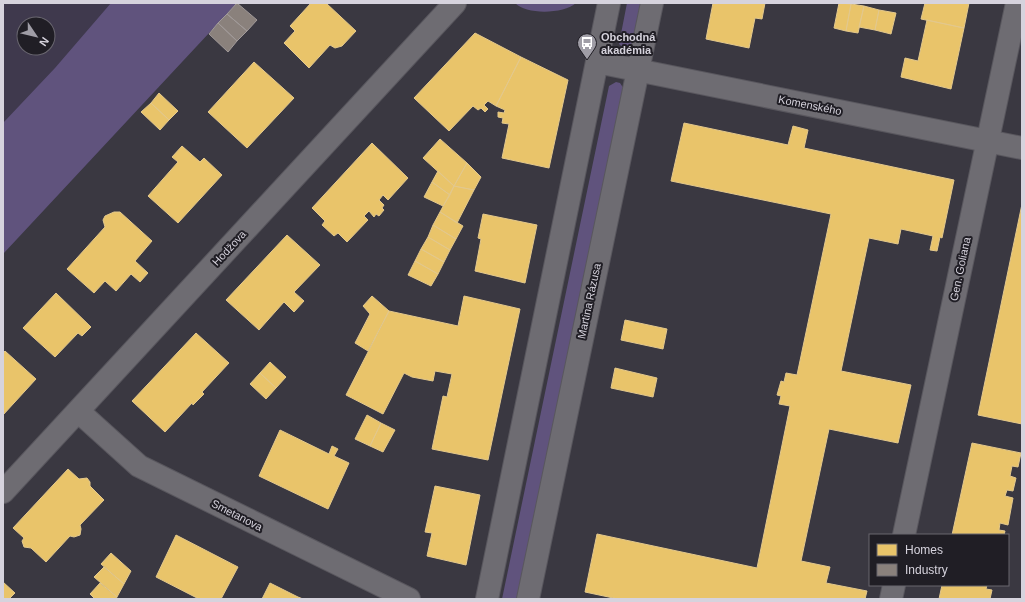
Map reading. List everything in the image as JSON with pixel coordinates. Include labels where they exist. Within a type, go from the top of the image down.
[{"type":"street","name":"Hodžova","points":[[3,492],[456,3]]},
{"type":"street","points":[[487,599],[609,3]]},
{"type":"street","name":"Martina Rázusa","points":[[528,599],[652,3]]},
{"type":"street","name":"Gen. Goliana","points":[[904,534],[1016,3]]},
{"type":"street","name":"Komenského","points":[[597,62],[1022,148]]},
{"type":"street","name":"Smetanova","points":[[78,411],[139,466],[409,599]]},
{"type":"street","points":[[891,599],[894,586]]},
{"type":"shaded area","points":[[3,3],[237,3],[3,254]]},
{"type":"shaded area","points":[[111,3],[237,3],[3,254],[3,123],[55,68]]},
{"type":"shaded area","points":[[515,3],[576,3],[570,7],[545,12],[527,10]]},
{"type":"shaded area","points":[[627,3],[642,3],[633,47],[625,49],[619,44]]},
{"type":"shaded area","points":[[616,82],[620,83],[624,89],[519,599],[502,599],[609,86]]},
{"type":"building: Homes","points":[[311,3],[326,3],[356,31],[342,46],[335,48],[330,45],[309,68],[284,43],[295,31],[290,26]]},
{"type":"building: Homes","points":[[713,3],[765,3],[762,19],[755,18],[749,48],[706,39]]},
{"type":"building: Homes","points":[[839,3],[851,4],[846,31],[834,28]]},
{"type":"building: Homes","points":[[925,3],[969,3],[964,28],[921,19]]},
{"type":"building: Homes","points":[[851,4],[864,6],[858,33],[846,31]]},
{"type":"building: Homes","points":[[864,6],[879,10],[875,30],[859,27]]},
{"type":"building: Homes","points":[[879,10],[896,13],[891,34],[875,30]]},
{"type":"building: Homes","points":[[927,20],[964,28],[951,89],[901,77],[905,58],[918,61]]},
{"type":"building: Homes","points":[[475,33],[521,57],[496,106],[488,101],[484,105],[488,109],[485,112],[481,108],[478,110],[473,106],[449,131],[414,98]]},
{"type":"building: Homes","points":[[521,57],[568,80],[549,168],[502,158],[509,124],[502,123],[503,118],[498,117],[498,112],[504,113],[505,110],[496,106]]},
{"type":"building: Homes","points":[[254,62],[294,98],[247,148],[208,112]]},
{"type":"building: Homes","points":[[159,93],[178,111],[169,120],[151,103]]},
{"type":"building: Homes","points":[[151,103],[169,120],[160,130],[141,112]]},
{"type":"building: Homes","points":[[684,123],[788,145],[793,126],[808,130],[804,148],[954,180],[942,238],[940,237],[937,251],[930,250],[933,236],[901,229],[898,244],[869,238],[841,371],[911,385],[898,443],[829,429],[801,561],[830,567],[826,583],[867,591],[865,599],[618,599],[585,592],[597,534],[757,568],[790,406],[779,404],[781,396],[777,395],[781,381],[784,382],[786,373],[797,375],[831,214],[671,181]]},
{"type":"building: Homes","points":[[440,139],[467,163],[454,186],[423,158]]},
{"type":"building: Homes","points":[[372,143],[408,178],[388,200],[383,195],[379,200],[384,205],[382,208],[384,210],[379,216],[376,214],[374,217],[369,211],[364,216],[368,220],[347,242],[338,233],[334,236],[322,225],[325,221],[312,208]]},
{"type":"building: Homes","points":[[182,146],[200,162],[204,158],[222,175],[178,223],[148,196],[178,162],[172,157]]},
{"type":"building: Homes","points":[[467,163],[481,177],[474,190],[454,186]]},
{"type":"building: Homes","points":[[438,171],[454,186],[450,195],[432,182]]},
{"type":"building: Homes","points":[[432,182],[450,195],[443,206],[424,197]]},
{"type":"building: Homes","points":[[454,186],[474,190],[457,223],[440,212]]},
{"type":"building: Homes","points":[[1022,204],[1022,424],[978,415]]},
{"type":"building: Homes","points":[[114,212],[120,212],[152,241],[135,261],[148,273],[140,282],[131,274],[116,291],[105,281],[94,293],[67,269],[105,227],[103,220],[105,216]]},
{"type":"building: Homes","points":[[440,212],[463,226],[456,239],[433,225]]},
{"type":"building: Homes","points":[[483,214],[537,225],[525,283],[475,271],[481,239],[478,238]]},
{"type":"building: Homes","points":[[433,225],[456,239],[450,250],[428,237]]},
{"type":"building: Homes","points":[[287,235],[320,265],[294,292],[304,301],[294,312],[284,302],[259,330],[226,300]]},
{"type":"building: Homes","points":[[428,237],[450,250],[444,262],[421,249]]},
{"type":"building: Homes","points":[[421,249],[444,262],[438,274],[415,261]]},
{"type":"building: Homes","points":[[415,261],[438,274],[431,286],[408,275]]},
{"type":"building: Homes","points":[[56,293],[91,327],[82,336],[78,333],[55,357],[23,328]]},
{"type":"building: Homes","points":[[372,296],[389,311],[368,351],[355,343],[370,314],[363,306]]},
{"type":"building: Homes","points":[[464,296],[520,309],[488,460],[432,449],[443,396],[447,397],[452,374],[435,371],[433,381],[412,377],[404,373],[383,414],[346,395],[389,311],[458,326]]},
{"type":"building: Homes","points":[[625,320],[667,329],[663,349],[621,340]]},
{"type":"building: Homes","points":[[196,333],[229,363],[202,392],[204,394],[193,405],[192,403],[165,432],[132,401]]},
{"type":"building: Homes","points":[[5,351],[36,379],[3,415],[3,353]]},
{"type":"building: Homes","points":[[270,362],[286,377],[276,388],[260,373]]},
{"type":"building: Homes","points":[[615,368],[657,378],[653,397],[611,388]]},
{"type":"building: Homes","points":[[260,373],[276,388],[266,399],[250,384]]},
{"type":"building: Homes","points":[[367,415],[381,423],[370,446],[355,439]]},
{"type":"building: Homes","points":[[381,423],[395,430],[383,452],[370,446]]},
{"type":"building: Homes","points":[[280,430],[329,454],[332,446],[338,449],[334,456],[349,463],[328,509],[259,476]]},
{"type":"building: Homes","points":[[972,443],[1021,453],[1018,467],[1012,466],[1010,476],[1016,478],[1013,491],[1007,490],[1005,496],[1013,498],[1008,525],[1000,523],[999,530],[1005,531],[1004,534],[952,534]]},
{"type":"building: Homes","points":[[68,469],[79,479],[87,478],[90,482],[90,486],[104,500],[80,525],[80,535],[74,537],[70,536],[46,562],[31,548],[24,547],[22,541],[24,538],[13,528]]},
{"type":"building: Homes","points":[[435,486],[480,495],[466,565],[427,556],[432,533],[425,532]]},
{"type":"building: Homes","points":[[176,535],[238,567],[221,599],[199,599],[156,577]]},
{"type":"building: Homes","points":[[111,553],[131,571],[124,584],[101,564]]},
{"type":"building: Homes","points":[[104,567],[124,584],[117,597],[94,577]]},
{"type":"building: Homes","points":[[3,582],[15,593],[9,599],[3,599]]},
{"type":"building: Homes","points":[[100,583],[117,597],[116,599],[95,599],[90,594]]},
{"type":"building: Homes","points":[[270,583],[298,597],[303,599],[262,599]]},
{"type":"building: Homes","points":[[942,586],[987,586],[986,589],[992,590],[990,599],[939,599]]},
{"type":"building: Industry","points":[[237,3],[257,20],[247,31],[227,14]]},
{"type":"building: Industry","points":[[227,14],[247,31],[237,41],[218,23]]},
{"type":"building: Industry","points":[[218,23],[237,41],[228,52],[209,34]]},
{"type":"place","name":"Obchodná akadémia","points":[[587,60]]}]
